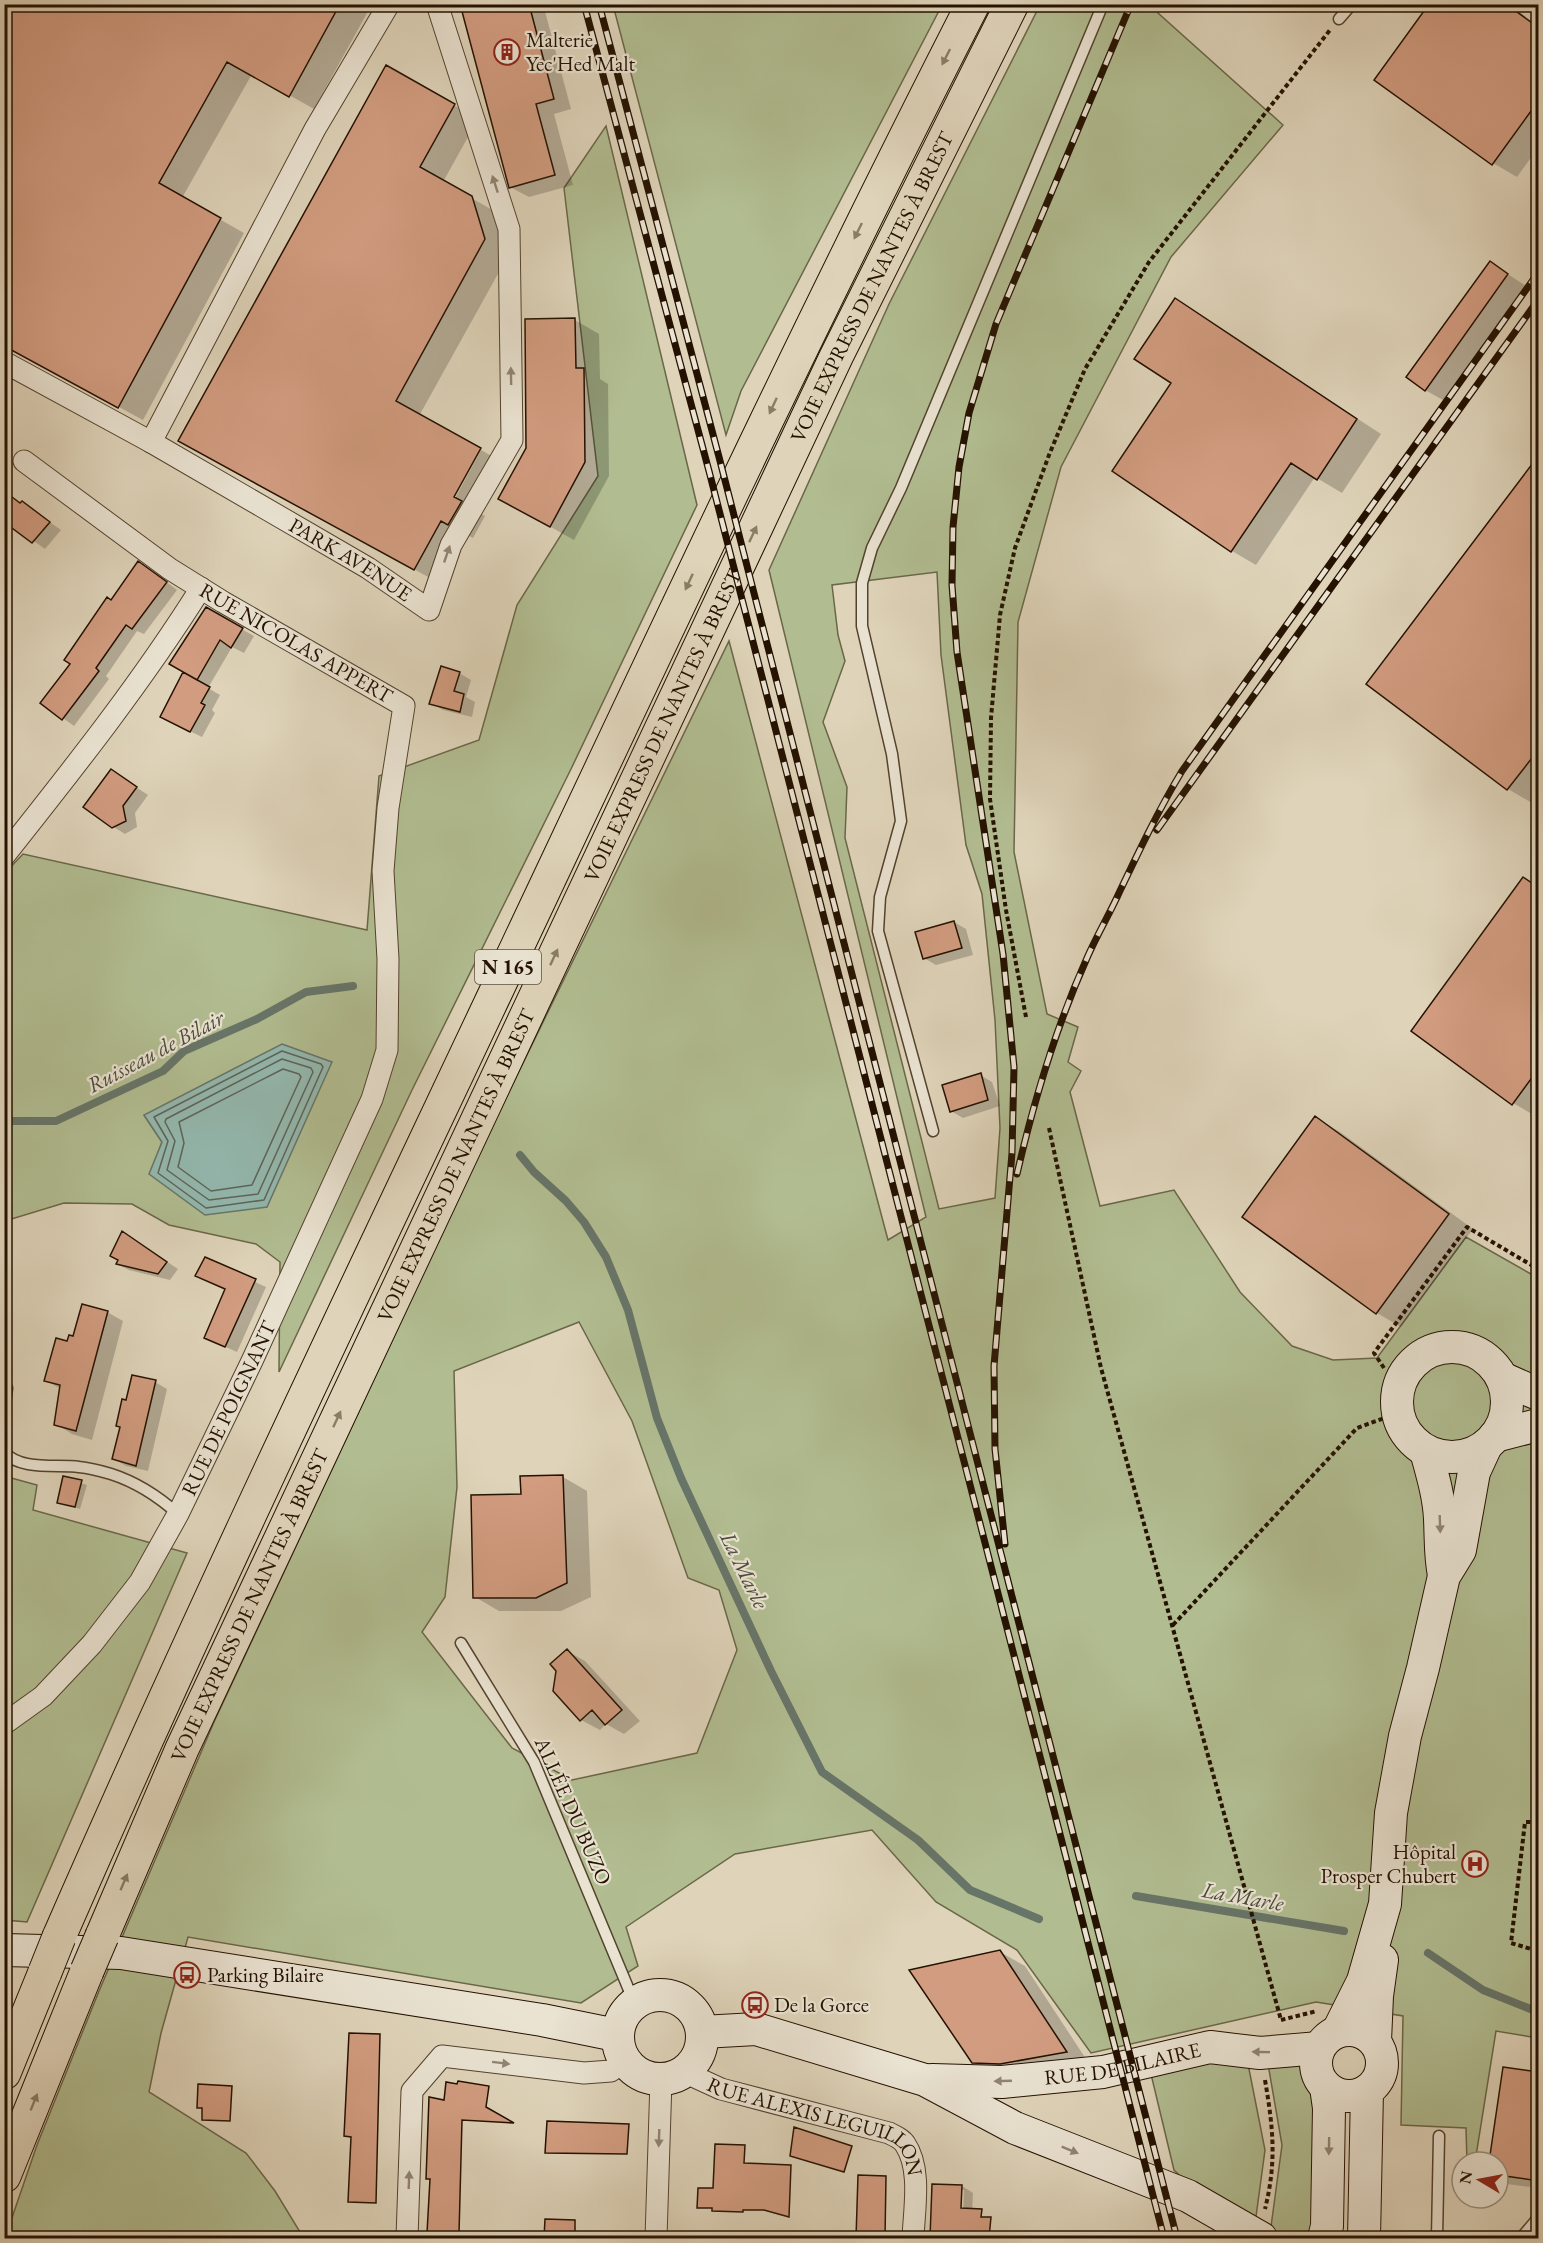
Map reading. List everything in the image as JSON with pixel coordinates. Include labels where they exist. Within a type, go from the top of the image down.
[{"type":"highway","name":"VOIE EXPRESS DE NANTES À BREST","points":[[4,2073],[59,1937],[244,1527],[689,582],[848,252],[973,4]]},
{"type":"highway","name":"VOIE EXPRESS DE NANTES À BREST","points":[[4,2176],[87,1971],[182,1749],[836,357],[1012,4]]},
{"type":"street","points":[[151,442],[315,129],[388,4]]},
{"type":"street","name":"PARK AVENUE","points":[[4,362],[151,442],[368,568],[429,610],[450,545],[512,440],[509,230],[437,4]]},
{"type":"street","name":"RUE NICOLAS APPERT","points":[[24,461],[170,569],[404,706],[388,808],[383,871],[388,959],[387,1050]]},
{"type":"street","points":[[4,856],[89,746],[180,622],[201,588]]},
{"type":"street","name":"RUE DE POIGNANT","points":[[4,1724],[43,1696],[92,1644],[140,1582],[178,1514],[316,1222],[372,1099],[387,1050]]},
{"type":"street","points":[[1445,1346],[1468,1348],[1486,1357],[1499,1371],[1502,1378],[1507,1390],[1508,1407],[1500,1430],[1490,1441],[1472,1454],[1456,1457],[1441,1456],[1426,1451],[1408,1435],[1398,1413],[1397,1390],[1407,1369],[1424,1354],[1445,1346]]},
{"type":"street","points":[[1502,1378],[1539,1394]]},
{"type":"street","points":[[1385,1904],[1390,1912],[1377,1996],[1375,2041],[1382,2058],[1382,2067],[1374,2085],[1367,2091],[1357,2095],[1335,2094],[1321,2081],[1316,2065],[1328,2030],[1363,1981],[1385,1904],[1393,1802],[1405,1736],[1444,1576],[1460,1550],[1474,1472],[1490,1441],[1539,1425]]},
{"type":"street","points":[[1426,1451],[1437,1495],[1440,1518],[1440,1555],[1444,1576]]},
{"type":"street","points":[[4,1950],[121,1953],[542,2020],[620,2048],[643,2077],[673,2076],[700,2052],[702,2032],[695,2013],[680,1999],[655,1994],[634,2002],[622,2015],[620,2048],[611,2070],[584,2073],[441,2056],[412,2091],[407,2238]]},
{"type":"street","name":"RUE DE BILAIRE","points":[[702,2032],[756,2029],[925,2080],[1016,2128],[1188,2196],[1260,2237]]},
{"type":"street","points":[[1328,2030],[1358,2030],[1375,2041]]},
{"type":"street","name":"RUE DE BILAIRE","points":[[925,2080],[1002,2082],[1103,2072],[1210,2047],[1260,2053],[1328,2030]]},
{"type":"street","points":[[656,2238],[673,2076]]},
{"type":"street","name":"RUE ALEXIS LEGUILLON","points":[[673,2076],[889,2133],[904,2141],[913,2158],[915,2184],[913,2238]]},
{"type":"street","points":[[1324,2238],[1327,2226],[1329,2108],[1326,2087]]},
{"type":"street","points":[[1364,2238],[1367,2091]]},
{"type":"lane","points":[[933,1131],[878,932],[880,897],[901,820],[892,754],[862,626],[862,583],[872,548],[900,488],[1102,4]]},
{"type":"lane","points":[[1340,19],[1347,6]]},
{"type":"lane","points":[[4,1413],[7,1388]]},
{"type":"lane","points":[[4,1452],[10,1459],[27,1464],[81,1467],[113,1475],[158,1496],[178,1514]]},
{"type":"lane","name":"ALLÉE DU BUZO","points":[[461,1643],[534,1762],[634,2002]]},
{"type":"lane","points":[[1437,2238],[1439,2136]]},
{"type":"lane","points":[[1521,2238],[1539,2218]]},
{"type":"path","points":[[1026,1017],[1006,910],[990,799],[991,718],[1000,615],[1015,548],[1049,455],[1085,369],[1149,262],[1340,19]]},
{"type":"path","points":[[1049,1128],[1101,1368],[1281,2020]]},
{"type":"path","points":[[1384,1368],[1374,1353],[1467,1227],[1539,1269]]},
{"type":"path","points":[[1173,1626],[1357,1428],[1398,1413]]},
{"type":"path","points":[[1539,1822],[1525,1822],[1511,1943],[1539,1951]]},
{"type":"path","points":[[1260,2237],[1274,2151],[1273,2125],[1260,2053],[1263,2030],[1281,2020],[1328,2030]]},
{"type":"green space","points":[[613,5],[942,5],[741,391],[726,435]]},
{"type":"green space","points":[[1040,5],[1161,5],[1158,13],[1283,125],[1171,257],[1061,467],[1018,622],[1014,852],[1047,1014],[1078,1027],[1068,1062],[1081,1071],[1070,1092],[1100,1206],[1174,1190],[1240,1292],[1292,1346],[1333,1360],[1377,1358],[1466,1237],[1538,1278],[1538,2038],[1496,2031],[1477,2150],[1467,2150],[1466,2128],[1401,2125],[1403,2016],[1316,2002],[1091,2053],[1017,1950],[936,1902],[872,1830],[735,1854],[626,1927],[638,1966],[581,2003],[188,1937],[161,2033],[149,2092],[246,2153],[275,2191],[300,2232],[301,2238],[5,2238],[37,2145],[99,1991],[214,1722],[485,1141],[729,641],[888,1240],[926,1217],[769,570],[889,304]],"holes":[[[937,572],[941,655],[966,845],[982,894],[995,1020],[1000,1128],[995,1198],[939,1209],[845,838],[847,787],[823,722],[845,661],[838,635],[832,585]],[[579,1322],[632,1421],[688,1578],[719,1590],[737,1650],[697,1753],[572,1780],[512,1748],[422,1632],[445,1597],[457,1487],[454,1371]]]},
{"type":"green space","points":[[606,126],[697,505],[571,769],[412,1090],[279,1372],[280,1262],[256,1244],[169,1225],[132,1204],[64,1203],[5,1221],[4,874],[23,854],[367,930],[379,776],[479,740],[517,605],[598,476],[564,188]],"holes":[[[144,1115],[267,1207],[150,1174],[162,1142]]]},
{"type":"green space","points":[[4,1476],[37,1485],[33,1510],[187,1553],[27,1922],[5,1920]]},
{"type":"green space","points":[[1302,2057],[1304,2074],[1320,2122],[1311,2230],[1306,2238],[1277,2238],[1270,2234],[1282,2145],[1268,2064]]},
{"type":"green space","points":[[1247,2059],[1265,2150],[1255,2224],[1193,2188],[1174,2170],[1150,2070],[1190,2060]]},
{"type":"water","points":[[282,1044],[332,1062],[267,1207],[205,1215],[149,1174],[162,1142],[144,1115]]},
{"type":"building","points":[[4,4],[340,4],[289,97],[227,62],[159,183],[221,218],[118,408],[4,346]]},
{"type":"building","name":"Malterie Yec'Hed Malt","points":[[460,4],[529,4],[554,99],[536,104],[555,175],[509,188]]},
{"type":"building","points":[[1429,4],[1506,4],[1539,28],[1539,100],[1492,165],[1374,80]]},
{"type":"building","points":[[386,65],[455,104],[420,167],[472,196],[485,239],[396,401],[481,448],[454,497],[462,501],[448,525],[441,521],[414,570],[178,441]]},
{"type":"building","points":[[1490,261],[1508,274],[1425,391],[1406,377]]},
{"type":"building","points":[[1175,298],[1357,419],[1317,480],[1291,463],[1231,552],[1112,471],[1171,383],[1134,359]]},
{"type":"building","points":[[575,318],[576,368],[584,368],[585,462],[550,527],[498,499],[526,448],[525,319]]},
{"type":"building","points":[[1539,455],[1539,749],[1507,790],[1366,684]]},
{"type":"building","points":[[12,497],[20,503],[22,501],[50,522],[32,543],[4,522],[4,506]]},
{"type":"building","points":[[138,561],[167,582],[132,629],[126,625],[96,668],[99,671],[62,720],[40,703],[70,664],[64,660],[107,597],[111,600]]},
{"type":"building","points":[[206,607],[243,628],[231,648],[220,640],[197,680],[169,664]]},
{"type":"building","points":[[441,666],[460,672],[454,691],[464,694],[460,712],[429,704]]},
{"type":"building","points":[[183,672],[210,687],[201,703],[205,705],[190,732],[160,717]]},
{"type":"building","points":[[111,769],[137,787],[123,806],[126,821],[112,828],[83,807]]},
{"type":"building","points":[[1523,877],[1539,888],[1539,1068],[1512,1105],[1411,1031]]},
{"type":"building","points":[[954,921],[962,948],[923,959],[915,932]]},
{"type":"building","points":[[981,1073],[988,1100],[950,1112],[942,1085]]},
{"type":"building","points":[[1315,1116],[1449,1214],[1376,1314],[1242,1217]]},
{"type":"building","points":[[122,1231],[167,1262],[158,1274],[116,1264],[118,1260],[110,1256]]},
{"type":"building","points":[[205,1257],[256,1279],[225,1347],[204,1338],[225,1289],[195,1276]]},
{"type":"building","points":[[82,1304],[108,1311],[76,1431],[54,1425],[60,1385],[44,1381],[56,1338],[67,1341],[69,1335],[73,1336]]},
{"type":"building","points":[[132,1375],[156,1380],[136,1466],[112,1459],[120,1427],[116,1426],[122,1399],[126,1400]]},
{"type":"building","points":[[563,1475],[567,1583],[536,1598],[473,1598],[471,1495],[521,1494],[520,1476]]},
{"type":"building","points":[[63,1476],[82,1480],[75,1507],[57,1503]]},
{"type":"building","points":[[567,1649],[622,1710],[605,1725],[592,1710],[580,1721],[553,1691],[556,1671],[550,1664]]},
{"type":"building","points":[[1000,1950],[1067,2052],[1000,2064],[972,2063],[909,1970]]},
{"type":"building","points":[[349,2033],[380,2034],[376,2203],[348,2202],[351,2137],[344,2136]]},
{"type":"building","points":[[1503,2067],[1539,2072],[1539,2181],[1510,2177],[1510,2150],[1491,2150]]},
{"type":"building","points":[[458,2081],[489,2086],[486,2107],[514,2123],[462,2120],[459,2234],[427,2233],[430,2179],[426,2179],[429,2097],[444,2100],[446,2082],[457,2084]]},
{"type":"building","points":[[198,2084],[232,2086],[230,2121],[202,2120],[202,2108],[197,2108]]},
{"type":"building","points":[[547,2121],[629,2124],[627,2154],[545,2153]]},
{"type":"building","points":[[794,2127],[852,2146],[844,2172],[790,2156]]},
{"type":"building","points":[[715,2144],[745,2145],[744,2163],[791,2165],[789,2217],[764,2210],[743,2210],[743,2212],[697,2208],[698,2188],[713,2188]]},
{"type":"building","points":[[858,2175],[886,2176],[885,2238],[856,2238]]},
{"type":"building","points":[[932,2184],[962,2185],[961,2208],[982,2209],[981,2217],[991,2217],[989,2238],[930,2238]]},
{"type":"building","points":[[545,2219],[575,2220],[575,2238],[544,2238]]},
{"type":"waterway","name":"Ruisseau de Bilair","points":[[4,1121],[56,1121],[163,1071],[184,1051],[257,1019],[306,992],[353,986]]},
{"type":"waterway","name":"La Marle","points":[[520,1155],[584,1222],[606,1257],[628,1310],[657,1418],[681,1478],[771,1671],[822,1772],[918,1840],[970,1890],[1039,1919]]},
{"type":"waterway","name":"La Marle","points":[[1136,1896],[1344,1931]]},
{"type":"waterway","name":"La Marle","points":[[1428,1953],[1483,1990],[1538,2012]]},
{"type":"railway","points":[[584,4],[709,471],[1164,2238]]},
{"type":"railway","points":[[599,4],[719,457],[1177,2238]]},
{"type":"railway","points":[[1005,1544],[995,1449],[994,1366],[1012,1153],[1014,1067],[1003,954],[957,652],[952,585],[953,527],[959,467],[969,413],[996,324],[1131,4]]},
{"type":"railway","points":[[1017,1174],[1047,1064],[1065,1010],[1141,846],[1173,786],[1538,273]]},
{"type":"railway","points":[[1157,830],[1538,300]]},
{"type":"place","name":"Malterie Yec'Hed Malt","points":[[507,52]]},
{"type":"place","name":"Hôpital Prosper Chubert","points":[[1475,1864]]},
{"type":"place","name":"Parking Bilaire","points":[[187,1975]]},
{"type":"place","name":"De la Gorce","points":[[755,2005]]}]
